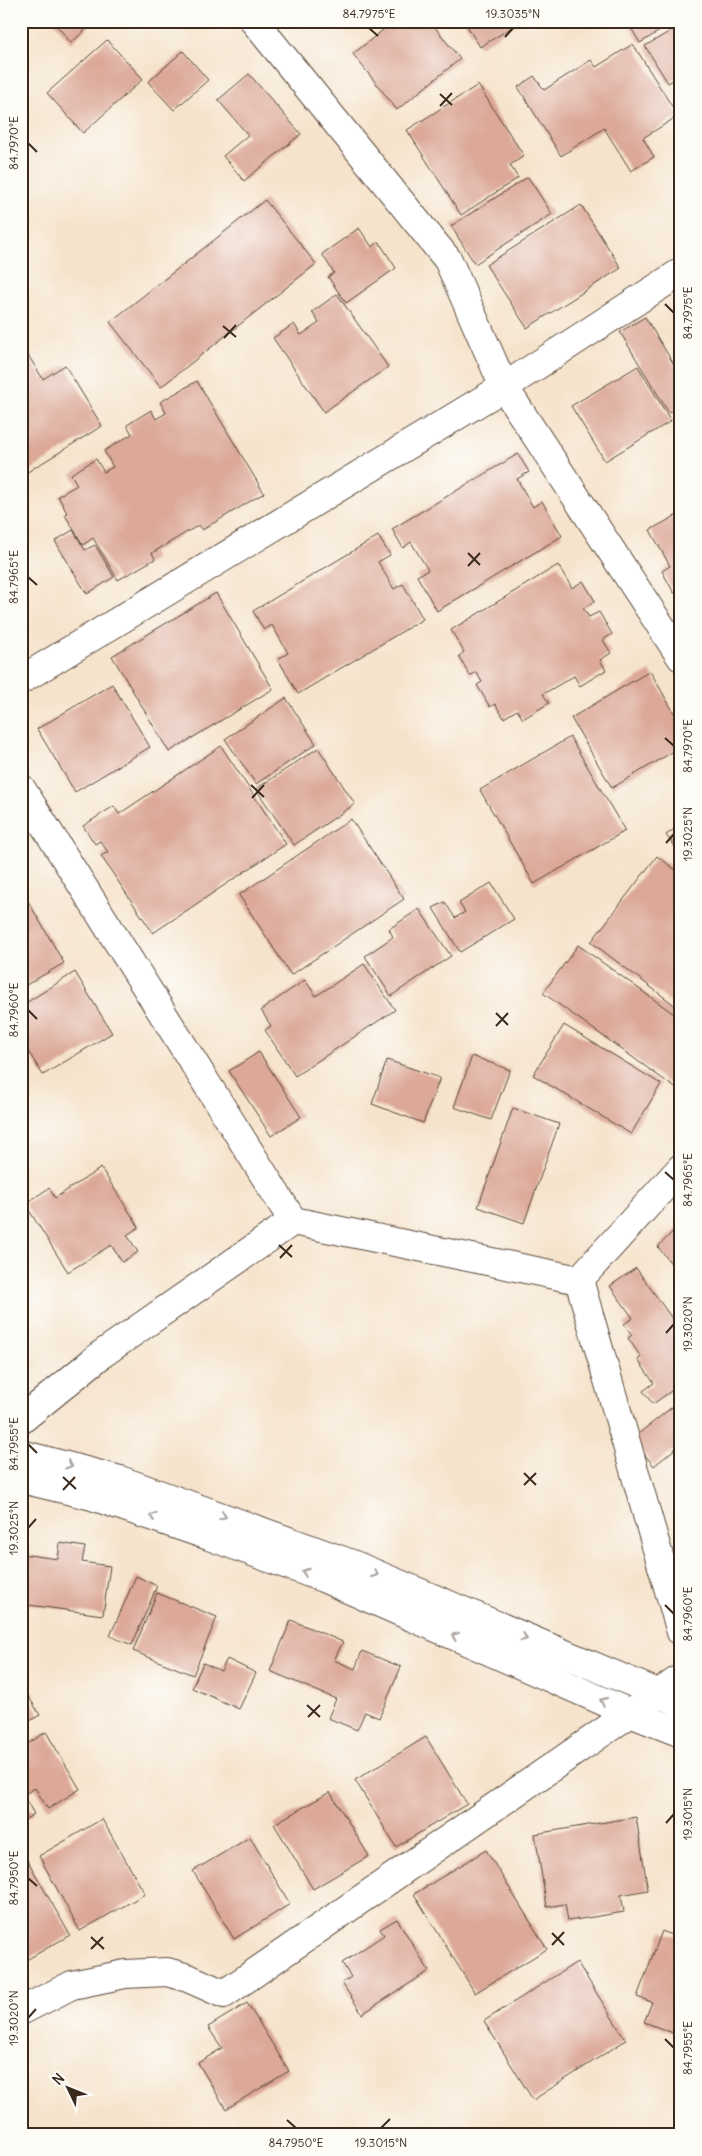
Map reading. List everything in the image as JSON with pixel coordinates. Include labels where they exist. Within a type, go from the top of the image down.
[{"type":"street","points":[[254,21],[448,260],[504,386],[681,657]]},
{"type":"street","points":[[21,680],[504,386],[681,272]]},
{"type":"street","points":[[21,788],[294,1221],[579,1280]]},
{"type":"street","points":[[579,1280],[681,1168]]},
{"type":"street","points":[[21,1420],[102,1354],[294,1221]]},
{"type":"street","points":[[579,1280],[681,1632]]},
{"type":"street","points":[[21,1454],[120,1480],[352,1564],[669,1699]]},
{"type":"street","points":[[21,1479],[92,1496],[209,1536],[322,1578],[630,1713],[681,1733]]},
{"type":"street","points":[[21,2011],[72,1986],[124,1974],[167,1972],[188,1978],[224,1994],[630,1713],[669,1699],[681,1678]]},
{"type":"building","points":[[53,21],[95,21],[71,43]]},
{"type":"building","points":[[394,21],[430,21],[460,59],[397,110],[353,54]]},
{"type":"building","points":[[464,21],[522,21],[480,47]]},
{"type":"building","points":[[627,21],[676,21],[640,43]]},
{"type":"building","points":[[681,25],[681,76],[668,83],[645,46]]},
{"type":"building","points":[[107,40],[143,79],[83,133],[47,93]]},
{"type":"building","points":[[633,44],[678,116],[643,138],[654,157],[631,171],[604,128],[561,156],[518,87],[534,76],[544,90],[591,60],[596,67]]},
{"type":"building","points":[[183,51],[208,80],[174,110],[148,82]]},
{"type":"building","points":[[249,74],[301,134],[244,181],[223,156],[248,135],[218,100]]},
{"type":"building","points":[[478,85],[524,156],[510,165],[518,178],[461,215],[407,130]]},
{"type":"building","points":[[528,177],[552,214],[475,264],[451,226]]},
{"type":"building","points":[[265,200],[316,264],[161,387],[110,322]]},
{"type":"building","points":[[581,205],[621,268],[527,328],[486,265]]},
{"type":"building","points":[[359,228],[372,247],[379,242],[396,268],[346,303],[328,277],[334,273],[322,254]]},
{"type":"building","points":[[337,294],[388,367],[324,412],[273,338],[294,324],[301,335],[319,323],[312,312]]},
{"type":"building","points":[[645,317],[681,376],[681,405],[669,413],[620,332]]},
{"type":"building","points":[[21,344],[43,379],[65,365],[102,426],[21,476]]},
{"type":"building","points":[[638,366],[671,421],[605,461],[571,406]]},
{"type":"building","points":[[197,381],[264,493],[202,530],[199,525],[152,553],[155,559],[118,580],[93,538],[83,545],[65,515],[67,513],[58,496],[77,485],[71,474],[96,459],[104,472],[113,467],[104,451],[132,434],[127,425],[151,410],[156,419],[166,413],[160,402]]},
{"type":"building","points":[[518,454],[529,472],[517,479],[533,507],[542,501],[562,536],[437,611],[417,576],[428,570],[411,542],[403,548],[392,529]]},
{"type":"building","points":[[681,513],[681,590],[674,593],[662,571],[670,566],[650,530]]},
{"type":"building","points":[[73,530],[85,550],[95,545],[114,577],[87,594],[55,541]]},
{"type":"building","points":[[378,536],[390,555],[378,562],[394,589],[403,584],[423,619],[298,694],[278,659],[288,653],[272,625],[264,630],[253,611]]},
{"type":"building","points":[[558,565],[572,588],[583,581],[595,601],[583,608],[589,617],[599,612],[612,634],[603,640],[611,653],[600,660],[606,670],[580,686],[574,676],[543,694],[549,703],[523,719],[517,710],[504,718],[495,704],[490,707],[477,685],[482,682],[476,672],[470,676],[459,656],[464,652],[451,630]]},
{"type":"building","points":[[216,593],[273,689],[169,752],[112,656]]},
{"type":"building","points":[[650,671],[681,725],[681,747],[612,788],[571,718]]},
{"type":"building","points":[[112,684],[150,747],[75,792],[37,729]]},
{"type":"building","points":[[286,698],[316,744],[256,784],[225,739]]},
{"type":"building","points":[[570,737],[625,831],[534,884],[480,790]]},
{"type":"building","points":[[221,746],[286,844],[153,933],[101,856],[108,852],[100,841],[95,844],[83,826],[114,806],[119,814]]},
{"type":"building","points":[[318,748],[355,804],[294,845],[256,789]]},
{"type":"building","points":[[351,819],[404,899],[291,975],[239,895]]},
{"type":"building","points":[[681,824],[681,854],[666,835]]},
{"type":"building","points":[[657,856],[681,874],[681,1010],[591,942]]},
{"type":"building","points":[[491,883],[514,919],[460,952],[433,908],[445,902],[455,918],[465,912],[459,903]]},
{"type":"building","points":[[21,889],[64,963],[21,988]]},
{"type":"building","points":[[419,909],[451,956],[391,996],[365,956],[393,937],[389,929]]},
{"type":"building","points":[[578,945],[681,1019],[681,1092],[543,993]]},
{"type":"building","points":[[364,964],[395,1010],[295,1076],[265,1030],[271,1026],[261,1010],[305,980],[316,996]]},
{"type":"building","points":[[75,972],[112,1033],[43,1075],[21,1040],[21,1006]]},
{"type":"building","points":[[564,1025],[661,1084],[631,1134],[533,1075]]},
{"type":"building","points":[[259,1052],[301,1117],[271,1136],[229,1071]]},
{"type":"building","points":[[472,1056],[510,1070],[491,1120],[454,1107]]},
{"type":"building","points":[[387,1060],[440,1078],[423,1123],[372,1104]]},
{"type":"building","points":[[513,1108],[559,1124],[524,1223],[478,1207]]},
{"type":"building","points":[[101,1168],[139,1227],[127,1235],[138,1252],[122,1262],[111,1245],[68,1272],[25,1204],[49,1188],[55,1198]]},
{"type":"building","points":[[681,1223],[681,1276],[658,1247]]},
{"type":"building","points":[[636,1268],[681,1331],[681,1384],[653,1404],[643,1391],[654,1383],[638,1360],[641,1357],[628,1338],[632,1335],[624,1324],[633,1318],[610,1286]]},
{"type":"building","points":[[681,1400],[681,1444],[654,1466],[632,1439]]},
{"type":"building","points":[[60,1543],[85,1547],[82,1562],[110,1566],[103,1615],[21,1604],[21,1554],[58,1559]]},
{"type":"building","points":[[136,1576],[157,1586],[132,1645],[110,1636]]},
{"type":"building","points":[[157,1593],[217,1617],[193,1675],[133,1651]]},
{"type":"building","points":[[291,1620],[343,1642],[334,1660],[355,1669],[362,1651],[401,1667],[379,1718],[365,1712],[357,1730],[328,1718],[336,1699],[270,1671]]},
{"type":"building","points":[[227,1659],[256,1673],[239,1709],[192,1688],[203,1663],[221,1671]]},
{"type":"building","points":[[21,1684],[40,1715],[21,1726]]},
{"type":"building","points":[[46,1732],[80,1789],[48,1809],[35,1788],[23,1795],[34,1814],[21,1822],[21,1748]]},
{"type":"building","points":[[426,1737],[467,1804],[396,1847],[355,1780]]},
{"type":"building","points":[[330,1792],[369,1856],[313,1889],[274,1824]]},
{"type":"building","points":[[636,1817],[648,1890],[621,1895],[624,1912],[568,1921],[565,1904],[547,1907],[535,1834]]},
{"type":"building","points":[[102,1819],[145,1894],[80,1931],[39,1856]]},
{"type":"building","points":[[250,1837],[290,1904],[234,1939],[193,1871]]},
{"type":"building","points":[[486,1850],[547,1949],[475,1993],[414,1894]]},
{"type":"building","points":[[25,1856],[70,1935],[21,1963],[21,1858]]},
{"type":"building","points":[[397,1919],[429,1971],[362,2014],[342,1983],[351,1977],[342,1963],[384,1935],[380,1929]]},
{"type":"building","points":[[662,1931],[681,1939],[681,2036],[644,2022],[652,2002],[637,1997]]},
{"type":"building","points":[[577,1962],[626,2040],[533,2100],[484,2021]]},
{"type":"building","points":[[247,2003],[289,2071],[226,2109],[198,2063],[222,2048],[208,2027]]}]
